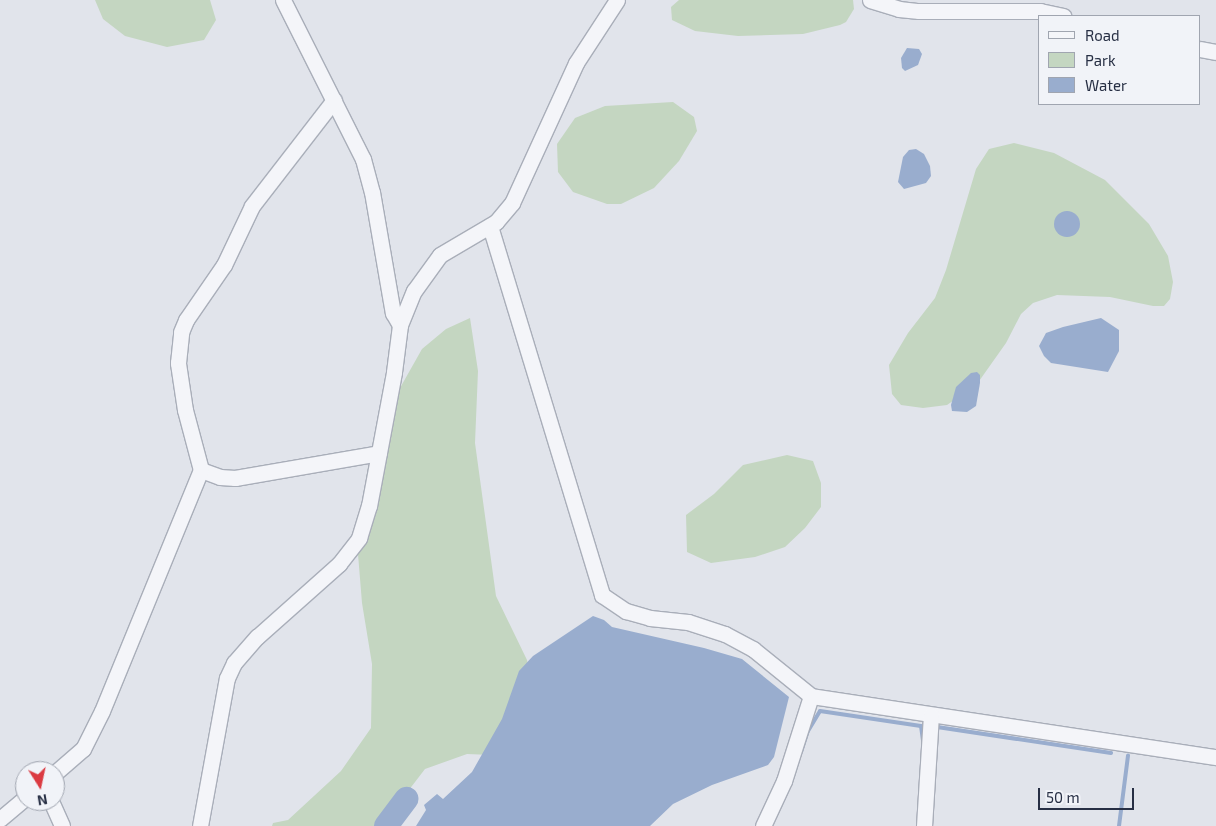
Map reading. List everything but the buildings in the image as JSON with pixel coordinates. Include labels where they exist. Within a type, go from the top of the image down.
[{"type":"street","points":[[283,0],[352,134],[369,178],[393,313],[400,325]]},
{"type":"street","points":[[200,826],[227,678],[242,652],[352,550],[364,525],[394,372],[400,325],[414,291],[440,256],[490,226],[505,213],[520,190],[541,138],[576,63],[618,0]]},
{"type":"street","points":[[870,0],[899,9],[919,11],[1040,11],[1058,15]]},
{"type":"street","points":[[1201,49],[1216,52]]},
{"type":"street","points":[[65,765],[83,750],[102,711],[201,470],[180,382],[178,353],[181,332],[195,305],[224,265],[252,206],[334,100]]},
{"type":"street","points":[[490,226],[602,595],[626,611],[650,618],[688,622],[725,634],[753,649],[811,696],[1216,757]]},
{"type":"street","points":[[201,470],[220,477],[235,478],[379,453]]},
{"type":"street","points":[[763,826],[784,780],[811,696]]},
{"type":"street","points":[[924,826],[931,714]]},
{"type":"street","points":[[0,819],[15,806]]},
{"type":"street","points":[[55,811],[62,826]]},
{"type":"green space","points":[[95,0],[210,0],[216,20],[204,40],[167,47],[125,36],[103,19]]},
{"type":"green space","points":[[679,0],[853,0],[854,9],[846,22],[840,25],[803,34],[738,36],[695,31],[672,20],[671,7]]},
{"type":"green space","points":[[673,102],[694,117],[697,131],[679,161],[654,188],[621,204],[607,204],[573,192],[558,172],[557,144],[575,118],[605,106]]},
{"type":"green space","points":[[1014,143],[1054,153],[1105,180],[1149,224],[1168,256],[1173,282],[1170,299],[1164,306],[1153,306],[1110,297],[1057,295],[1033,303],[1021,314],[1006,343],[977,384],[947,405],[923,408],[901,405],[892,394],[889,365],[908,333],[935,298],[946,270],[976,169],[989,149]]},
{"type":"green space","points":[[470,318],[478,371],[475,443],[496,596],[527,660],[536,708],[517,756],[467,754],[425,769],[392,812],[378,826],[272,826],[273,823],[288,820],[341,771],[371,728],[372,664],[362,603],[357,542],[368,467],[387,411],[422,349],[446,329]]},
{"type":"green space","points":[[787,455],[813,461],[821,483],[821,507],[805,528],[785,547],[755,557],[711,563],[687,552],[686,515],[714,494],[743,465]]},
{"type":"water","points":[[907,48],[919,49],[922,54],[918,65],[905,71],[902,68],[901,58]]},
{"type":"water","points":[[916,149],[924,154],[930,166],[931,176],[926,183],[904,189],[898,182],[903,157],[909,150]]},
{"type":"water","points":[[1067,211],[1076,215],[1080,224],[1076,233],[1067,237],[1058,233],[1054,224],[1058,215]]},
{"type":"water","points":[[1101,318],[1119,330],[1119,351],[1108,372],[1051,363],[1044,356],[1039,346],[1046,333]]},
{"type":"water","points":[[977,372],[980,375],[980,383],[976,406],[967,412],[952,411],[951,405],[956,387],[971,373]]},
{"type":"water","points":[[593,616],[604,620],[612,627],[704,648],[742,659],[789,697],[774,757],[768,765],[712,785],[673,804],[650,826],[416,826],[426,810],[424,805],[437,794],[443,799],[472,772],[502,719],[519,671],[533,656]]},
{"type":"waterway","points":[[801,752],[808,731],[820,711],[921,726],[923,741]]},
{"type":"waterway","points":[[937,727],[1111,753]]},
{"type":"waterway","points":[[1119,826],[1128,756]]},
{"type":"waterway","points":[[386,826],[406,799]]}]
